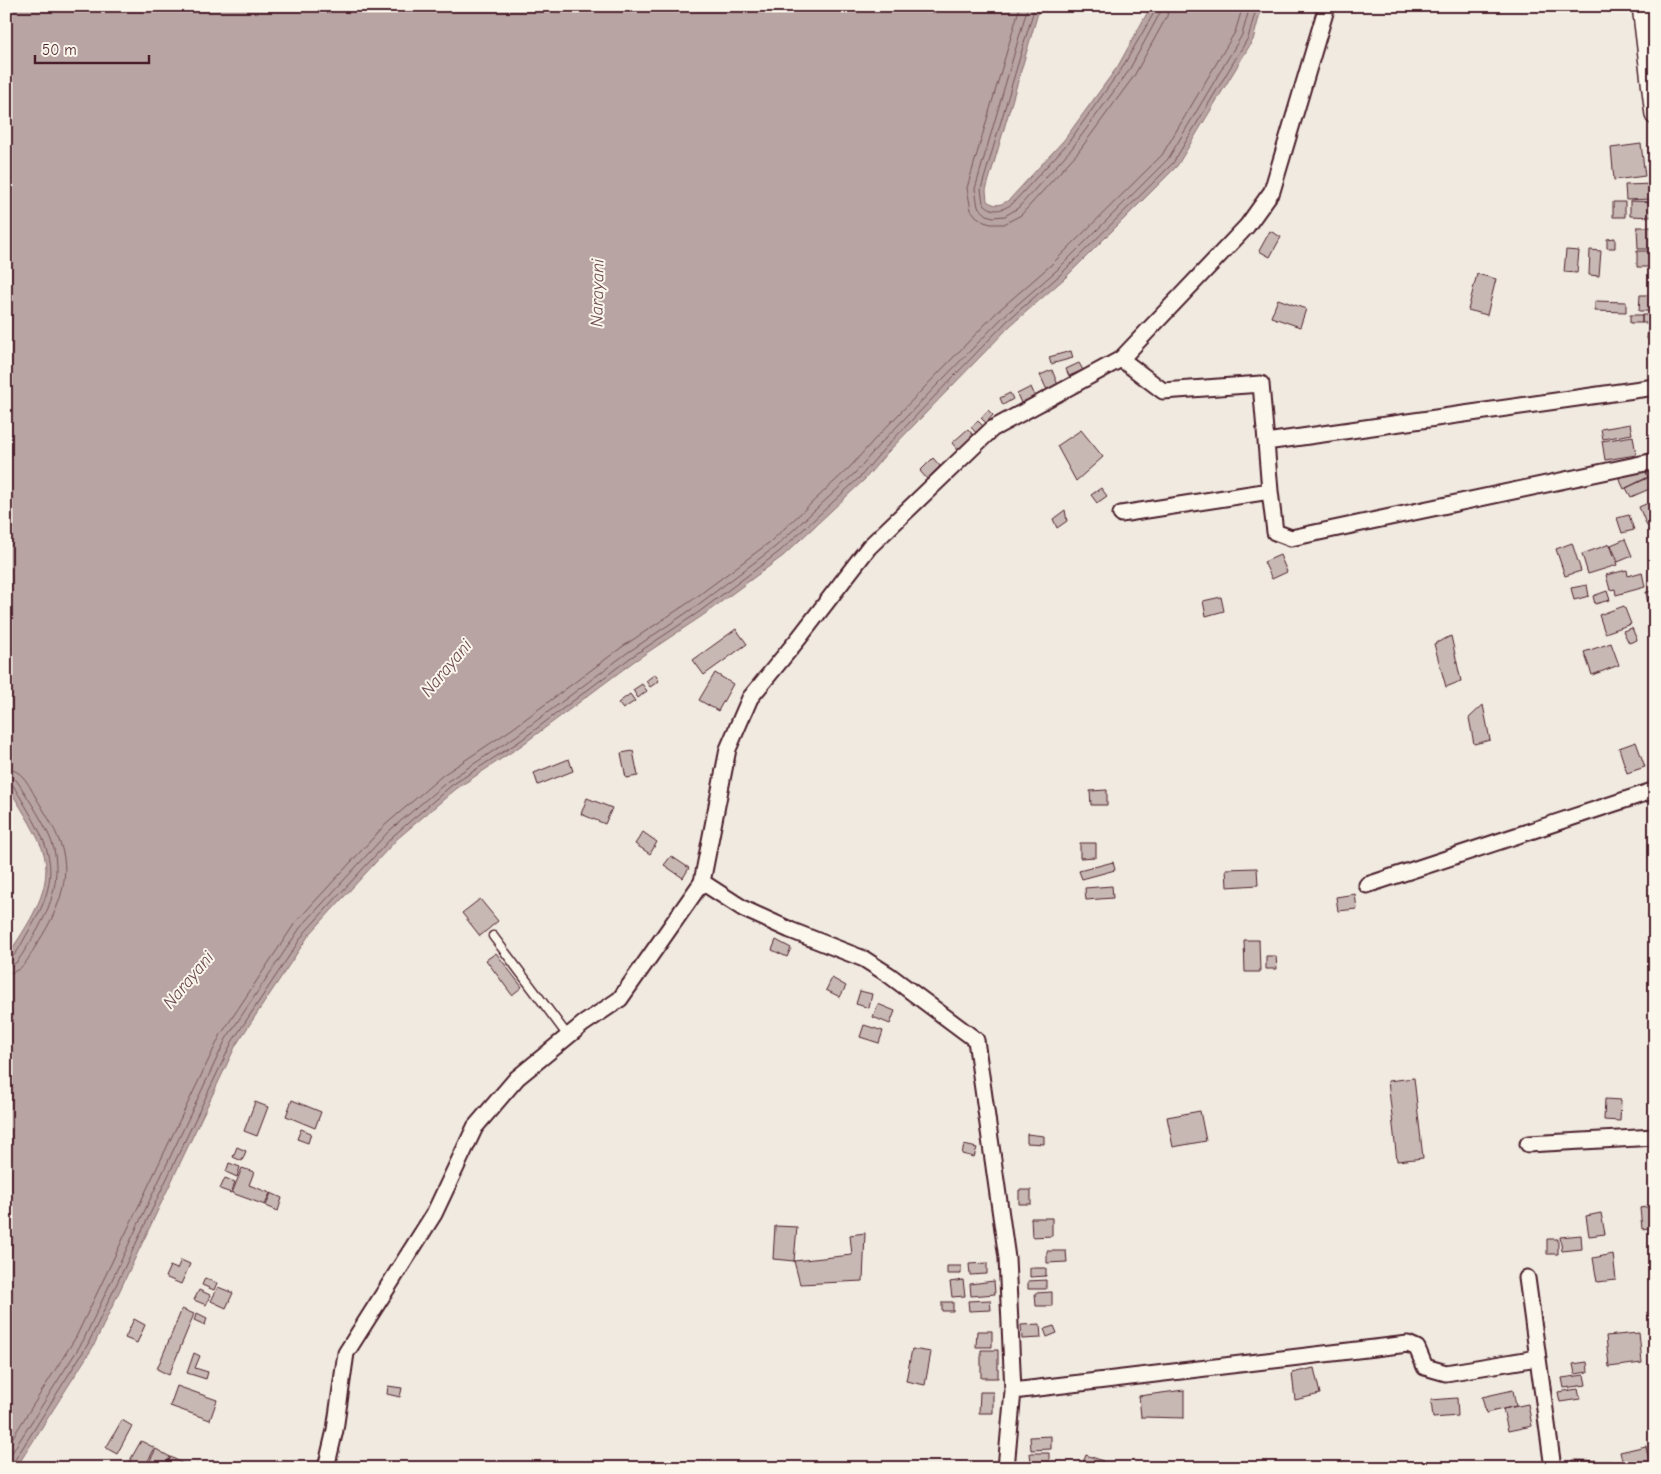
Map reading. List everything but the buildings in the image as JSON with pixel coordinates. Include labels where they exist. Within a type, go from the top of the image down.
[{"type":"street","points":[[326,1468],[335,1430],[346,1353],[434,1214],[475,1127],[517,1078],[583,1024],[620,999],[702,882],[728,749],[750,698],[869,547],[992,428],[1121,359],[1247,226],[1272,192],[1327,6]]},
{"type":"street","points":[[1642,6],[1655,115]]},
{"type":"street","points":[[1121,359],[1163,391],[1260,384],[1270,491],[1276,532],[1291,538],[1655,461]]},
{"type":"street","points":[[1266,442],[1655,387]]},
{"type":"street","points":[[1121,514],[1270,491]]},
{"type":"street","points":[[1367,885],[1655,790]]},
{"type":"street","points":[[702,882],[744,909],[790,930],[864,959],[889,975],[976,1040],[1007,1258],[1013,1391],[1006,1468]]},
{"type":"street","points":[[1528,1144],[1655,1137]]},
{"type":"street","points":[[1527,1278],[1552,1468]]},
{"type":"street","points":[[1013,1391],[1408,1344],[1418,1348],[1425,1367],[1446,1373],[1537,1358]]},
{"type":"lane","points":[[493,936],[568,1036]]},
{"type":"water","name":"Narayani","points":[[6,6],[1040,6],[986,190],[987,201],[996,205],[1009,200],[1064,140],[1118,66],[1151,6],[1262,6],[1253,40],[1177,166],[1065,278],[1011,325],[886,454],[864,480],[783,556],[702,616],[633,662],[522,745],[456,789],[397,839],[309,935],[236,1045],[93,1347],[16,1468],[6,1468],[6,958],[37,906],[46,877],[46,863],[42,848],[26,816],[6,784]]}]
